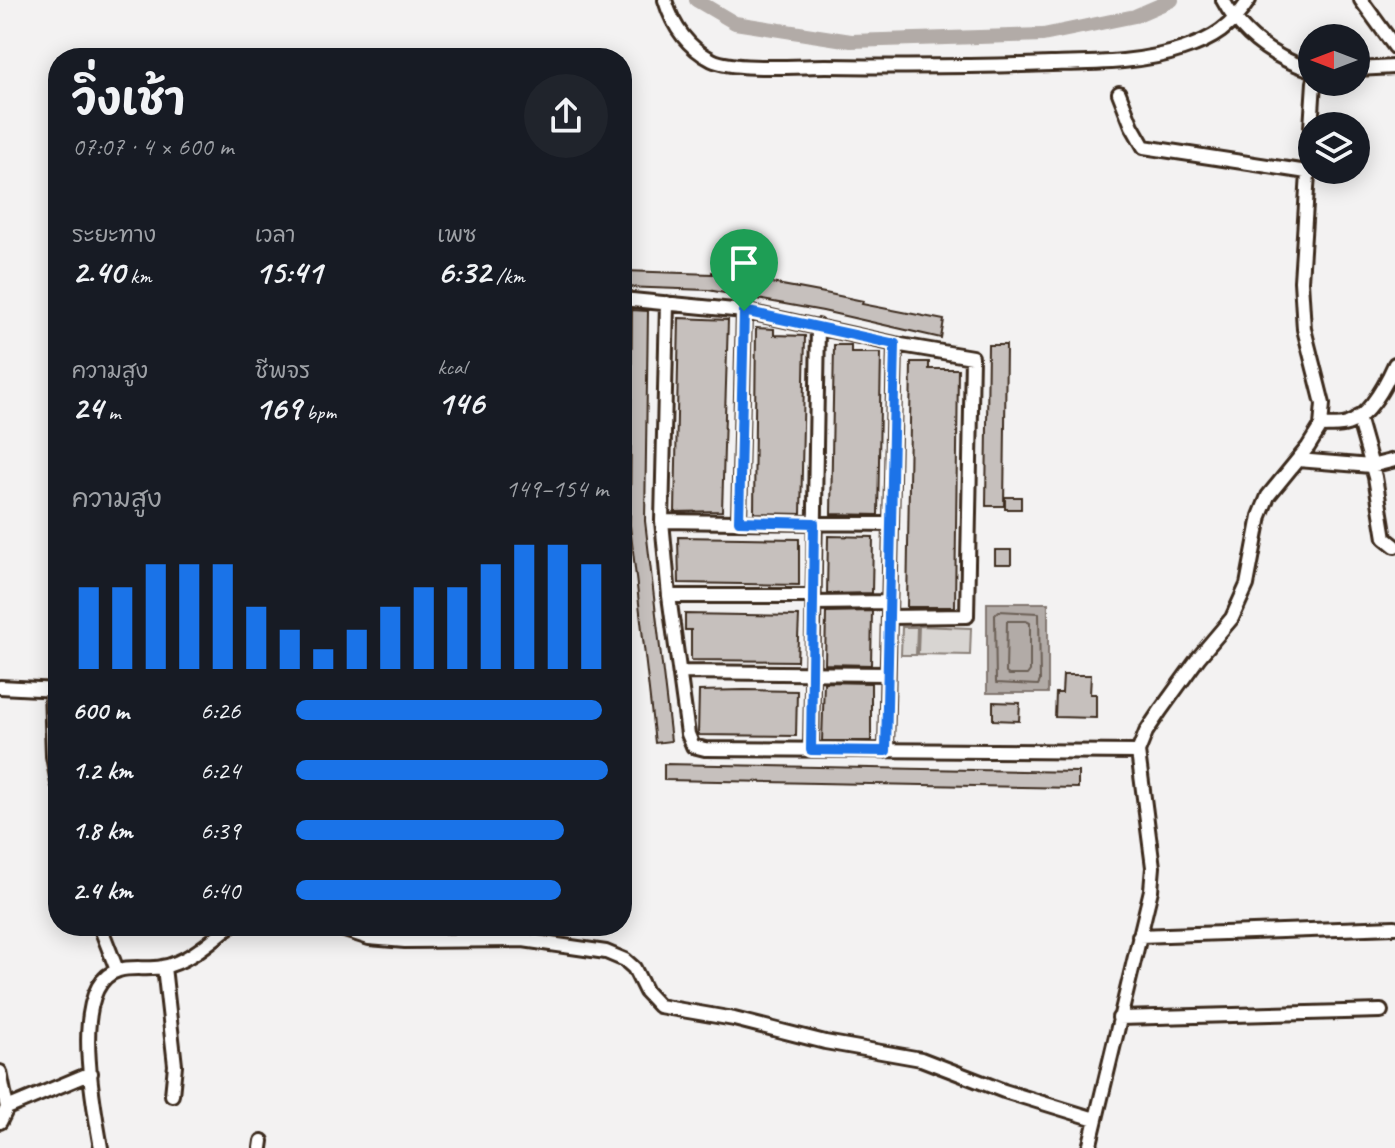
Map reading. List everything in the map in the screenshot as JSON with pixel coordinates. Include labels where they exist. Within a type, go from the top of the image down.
[{"type":"street","points":[[665,0],[686,42],[715,61],[754,66],[966,67],[1109,62],[1180,50],[1213,37],[1249,0]]},
{"type":"street","points":[[1223,0],[1244,31],[1269,51],[1298,65]]},
{"type":"street","points":[[1361,0],[1395,47]]},
{"type":"street","points":[[1370,68],[1395,67]]},
{"type":"street","points":[[1119,93],[1144,147],[1298,171]]},
{"type":"street","points":[[1089,1148],[1151,890],[1153,867],[1138,752],[1153,722],[1199,657],[1232,618],[1247,585],[1260,516],[1268,496],[1321,426],[1321,391],[1302,310],[1306,184]]},
{"type":"street","points":[[632,300],[744,311],[895,344],[972,357],[967,616],[889,617]]},
{"type":"street","points":[[667,303],[662,521],[688,734],[693,746],[705,749],[1138,752]]},
{"type":"street","points":[[739,521],[744,311]]},
{"type":"street","points":[[811,750],[818,326]]},
{"type":"street","points":[[886,751],[895,344]]},
{"type":"street","points":[[1321,426],[1346,425],[1358,417],[1388,380],[1395,364]]},
{"type":"street","points":[[1358,417],[1375,477],[1385,538],[1395,546]]},
{"type":"street","points":[[1298,460],[1371,466],[1395,460]]},
{"type":"street","points":[[662,521],[891,524]]},
{"type":"street","points":[[669,596],[889,602]]},
{"type":"street","points":[[681,672],[887,674]]},
{"type":"street","points":[[0,687],[48,689]]},
{"type":"street","points":[[1139,936],[1395,927]]},
{"type":"street","points":[[104,936],[117,970]]},
{"type":"street","points":[[101,1148],[88,1036],[90,1007],[104,980],[117,970],[164,967],[192,954],[216,936]]},
{"type":"street","points":[[363,936],[393,940],[523,940],[606,952],[625,960],[634,968],[646,992],[659,1006],[921,1059],[1004,1091],[1095,1119]]},
{"type":"street","points":[[164,967],[175,1065],[172,1095]]},
{"type":"street","points":[[1119,1018],[1381,1011]]},
{"type":"street","points":[[0,1072],[7,1108],[0,1122]]},
{"type":"street","points":[[7,1108],[91,1073]]},
{"type":"shaded area","points":[[919,626],[971,628],[970,655],[918,654]]},
{"type":"shaded area","points":[[902,627],[917,627],[916,655],[901,655]]},
{"type":"water","points":[[987,603],[1048,603],[1048,693],[987,693]]},
{"type":"building","points":[[632,271],[712,272],[944,320],[941,338],[823,311],[708,290],[632,287]]},
{"type":"building","points":[[632,310],[648,311],[645,521],[671,741],[655,743],[632,542]]},
{"type":"building","points":[[679,318],[728,320],[722,511],[675,512]]},
{"type":"building","points":[[756,328],[774,329],[774,335],[805,336],[801,514],[754,513]]},
{"type":"building","points":[[834,345],[851,345],[851,353],[881,353],[878,515],[831,514]]},
{"type":"building","points":[[988,345],[1006,345],[1004,506],[986,506]]},
{"type":"building","points":[[911,362],[929,362],[929,369],[958,369],[955,607],[907,607]]},
{"type":"building","points":[[1005,497],[1021,497],[1021,509],[1005,509]]},
{"type":"building","points":[[828,536],[873,537],[872,593],[827,594]]},
{"type":"building","points":[[678,537],[799,539],[799,585],[679,583]]},
{"type":"building","points":[[995,550],[1011,550],[1011,564],[995,564]]},
{"type":"building","points":[[872,611],[871,665],[825,664],[826,612]]},
{"type":"building","points":[[685,614],[799,616],[797,661],[691,660],[691,630],[685,630]]},
{"type":"building","points":[[1063,675],[1091,675],[1090,694],[1096,694],[1096,718],[1055,717],[1056,693],[1062,693]]},
{"type":"building","points":[[824,682],[871,683],[871,741],[822,741]]},
{"type":"building","points":[[699,691],[797,691],[796,736],[698,735]]},
{"type":"building","points":[[993,702],[1020,703],[1019,721],[993,720]]},
{"type":"building","points":[[664,764],[1078,772],[1078,788],[664,780]]},
{"type":"waterway","points":[[696,0],[735,23],[851,41],[1043,35],[1135,16],[1172,0]]},
{"type":"route","points":[[744,311],[895,344],[886,751],[811,750],[814,523],[739,521],[744,311]]}]
